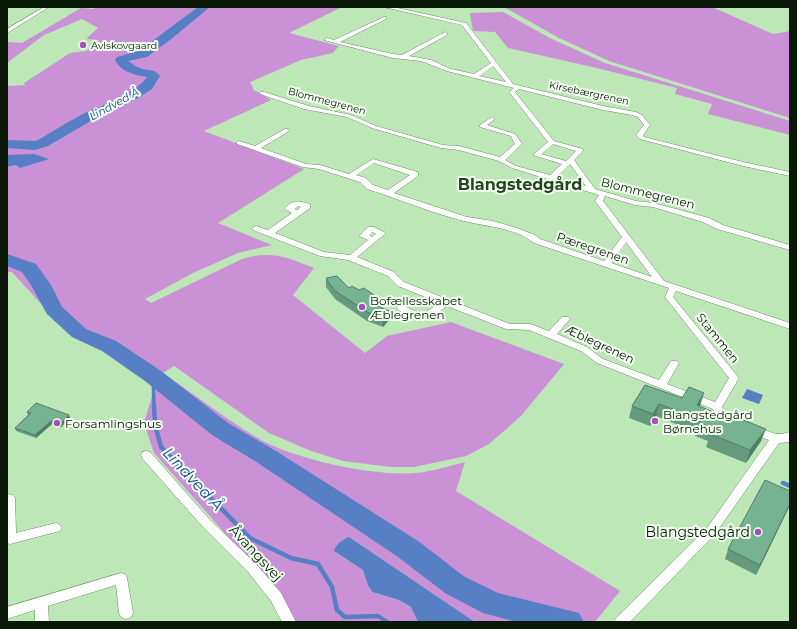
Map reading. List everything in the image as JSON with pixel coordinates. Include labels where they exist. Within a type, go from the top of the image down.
[{"type":"street","points":[[7,31],[46,7]]},
{"type":"street","points":[[386,8],[464,24],[511,85]]},
{"type":"street","points":[[335,42],[384,18]]},
{"type":"street","points":[[404,56],[445,34]]},
{"type":"street","name":"Kirsebærgrenen","points":[[327,40],[393,56],[404,56],[602,108],[634,113],[640,116],[647,125],[638,135],[642,138],[743,164],[790,174]]},
{"type":"street","points":[[476,76],[494,63]]},
{"type":"street","points":[[518,87],[512,92],[552,142],[581,150],[551,178]]},
{"type":"street","name":"Blommegrenen","points":[[262,93],[322,111],[334,112],[366,121],[374,127],[443,147],[459,148],[501,160],[514,167],[602,194],[635,203],[654,205],[706,220],[720,228],[790,248]]},
{"type":"street","points":[[492,119],[482,126],[513,135],[519,144],[501,160]]},
{"type":"street","points":[[255,149],[286,130]]},
{"type":"street","points":[[552,142],[536,155],[568,162],[593,191]]},
{"type":"street","name":"Pæregrenen","points":[[239,143],[305,166],[320,167],[363,180],[370,187],[466,218],[482,220],[532,236],[537,241],[605,265],[790,326]]},
{"type":"street","points":[[350,176],[372,161],[415,174],[389,193]]},
{"type":"street","points":[[602,194],[599,201],[662,284]]},
{"type":"street","points":[[269,233],[298,213]]},
{"type":"street","name":"Æblegrenen","points":[[256,228],[323,254],[351,258],[392,274],[401,284],[509,327],[530,327],[551,335],[584,349],[600,361],[717,407]]},
{"type":"street","points":[[605,265],[626,237]]},
{"type":"street","points":[[351,258],[374,240]]},
{"type":"street","name":"Stammen","points":[[674,288],[669,297],[734,378],[717,407]]},
{"type":"street","points":[[400,307],[414,315],[427,315],[434,313],[446,302]]},
{"type":"street","name":"Æblegrenen","points":[[551,335],[565,319]]},
{"type":"street","points":[[661,385],[674,364]]},
{"type":"street","points":[[717,407],[722,417],[728,420]]},
{"type":"street","points":[[742,425],[776,439],[789,438],[790,436]]},
{"type":"street","points":[[621,622],[711,531],[776,439]]},
{"type":"street","name":"Åvangsvej","points":[[146,455],[206,523],[252,568],[276,597],[289,622]]},
{"type":"street","points":[[9,498],[10,538],[56,528]]},
{"type":"street","points":[[7,614],[121,578],[126,613]]},
{"type":"street","points":[[42,603],[42,622]]},
{"type":"shaded area","points":[[97,7],[342,7],[289,33],[339,46],[333,53],[301,60],[250,82],[254,90],[271,100],[204,131],[304,169],[218,223],[272,245],[238,253],[193,273],[145,299],[151,303],[242,259],[262,255],[279,256],[314,268],[293,295],[365,353],[387,336],[451,322],[564,364],[521,416],[489,444],[466,456],[414,467],[391,467],[343,461],[311,451],[269,433],[174,366],[163,373],[223,416],[261,440],[318,461],[386,473],[424,472],[465,462],[456,491],[620,591],[595,622],[475,622],[349,537],[334,551],[363,570],[372,592],[399,600],[411,607],[418,622],[293,622],[278,593],[154,453],[144,423],[158,376],[92,333],[63,328],[12,272],[7,272],[7,167],[16,165],[20,155],[7,155],[7,86],[25,85],[24,83],[70,53],[86,51],[91,48],[100,48],[104,44],[96,44],[99,40],[86,39],[98,28],[82,19],[44,35],[7,63],[7,42],[22,43],[81,8],[93,9]]},
{"type":"shaded area","points":[[504,7],[712,7],[773,34],[790,31],[790,118],[609,61],[559,38]]},
{"type":"shaded area","points":[[503,12],[550,38],[605,63],[790,121],[790,135],[708,114],[712,104],[675,94],[677,88],[508,48],[495,32],[473,31],[470,13]]},
{"type":"water","points":[[34,154],[49,159],[20,168],[16,165],[7,167],[7,155]]},
{"type":"water","points":[[747,389],[763,395],[759,404],[742,398]]},
{"type":"water","points":[[349,537],[475,622],[418,622],[411,607],[399,600],[372,592],[363,570],[334,551],[340,542]]},
{"type":"building","points":[[337,276],[349,288],[352,286],[359,290],[364,288],[374,295],[370,298],[376,302],[373,304],[389,311],[383,318],[367,312],[334,290],[326,278]]},
{"type":"building","points":[[645,385],[682,398],[689,387],[704,393],[697,405],[718,414],[720,411],[766,429],[750,450],[710,434],[714,429],[699,423],[701,420],[659,404],[653,414],[632,406]]},
{"type":"building","name":"Forsamlingshus","points":[[36,403],[69,415],[60,424],[51,421],[35,435],[15,428],[31,413],[27,412]]},
{"type":"building","name":"Blangstedgård","points":[[765,480],[790,491],[790,504],[760,565],[728,549]]},
{"type":"waterway","name":"Lindved Å","points":[[7,144],[35,146],[43,143],[84,119],[133,95],[147,86],[154,76],[150,73],[137,72],[121,60],[143,54],[205,7]]},
{"type":"waterway","points":[[7,260],[29,268],[41,285],[54,310],[79,333],[109,346],[153,376],[220,429],[267,457],[408,549],[455,585],[493,604],[569,622]]},
{"type":"waterway","name":"Lindved Å","points":[[153,376],[154,407]]},
{"type":"waterway","name":"Lindved Å","points":[[154,406],[155,425],[161,447],[250,538],[291,558],[318,564],[332,587],[337,610],[345,617],[378,616],[387,622]]},
{"type":"waterway","points":[[783,483],[790,486]]},
{"type":"place","name":"Avlskovgaard","points":[[83,45]]},
{"type":"place","name":"Bofællesskabet Æblegrenen","points":[[362,307]]},
{"type":"place","name":"Blangstedgård Børnehus","points":[[655,421]]},
{"type":"place","name":"Forsamlingshus","points":[[57,423]]},
{"type":"place","name":"Blangstedgård","points":[[758,532]]},
{"type":"district","name":"Blangstedgård","points":[[520,184]]}]
